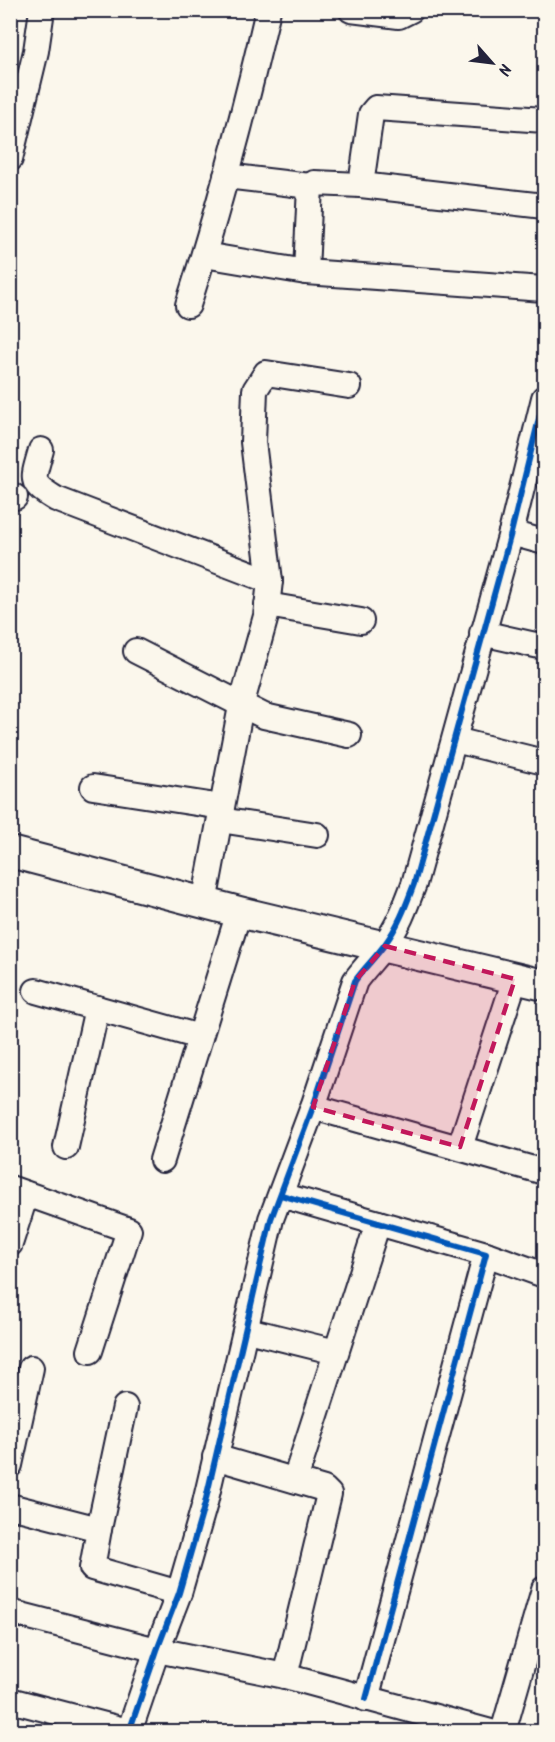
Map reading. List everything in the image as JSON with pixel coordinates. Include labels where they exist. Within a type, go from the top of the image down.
[{"type":"street","points":[[10,159],[36,51],[42,10]]},
{"type":"street","points":[[188,305],[226,176],[268,10]]},
{"type":"street","points":[[351,10],[399,16],[411,10]]},
{"type":"street","points":[[361,185],[371,114],[376,108],[544,120]]},
{"type":"street","points":[[226,176],[310,186],[314,183],[361,185],[544,206]]},
{"type":"street","points":[[306,272],[310,186]]},
{"type":"street","points":[[204,255],[306,272],[544,289]]},
{"type":"street","points":[[204,903],[241,706],[266,616],[270,581],[253,442],[255,390],[266,373],[349,386]]},
{"type":"street","points":[[10,1701],[130,1731],[179,1593],[247,1330],[271,1220],[313,1107],[355,981],[384,946],[401,920],[414,884],[511,534],[544,398]]},
{"type":"street","points":[[41,450],[34,478],[38,488],[56,499],[270,581]]},
{"type":"street","points":[[511,534],[544,542]]},
{"type":"street","points":[[267,605],[361,621]]},
{"type":"street","points":[[482,633],[544,647]]},
{"type":"street","points":[[136,651],[264,716],[349,735]]},
{"type":"street","points":[[455,740],[544,762]]},
{"type":"street","points":[[93,787],[317,835]]},
{"type":"street","points":[[10,852],[239,912],[544,985]]},
{"type":"street","points":[[162,1160],[239,912]]},
{"type":"street","points":[[460,1147],[514,979]]},
{"type":"street","points":[[36,991],[200,1037]]},
{"type":"street","points":[[66,1147],[97,1008]]},
{"type":"street","points":[[313,1107],[544,1172]]},
{"type":"street","points":[[10,1244],[18,1191],[129,1230],[90,1351]]},
{"type":"street","points":[[281,1196],[486,1254],[544,1275]]},
{"type":"street","points":[[295,1480],[378,1223]]},
{"type":"street","points":[[366,1699],[486,1254]]},
{"type":"street","points":[[247,1330],[336,1352]]},
{"type":"street","points":[[10,1465],[31,1368]]},
{"type":"street","points":[[125,1407],[92,1568],[179,1593]]},
{"type":"street","points":[[215,1457],[324,1489],[329,1494],[285,1676]]},
{"type":"street","points":[[10,1506],[99,1529]]},
{"type":"street","points":[[503,1731],[544,1589]]},
{"type":"street","points":[[10,1612],[157,1650],[285,1676],[491,1731]]},
{"type":"highlighted area","points":[[385,946],[515,979],[460,1147],[313,1107],[355,981]]},
{"type":"building","points":[[544,459],[544,489],[538,487]]},
{"type":"cycle path","points":[[129,1732],[179,1593],[205,1503],[271,1219],[313,1107],[355,981],[390,937],[402,915],[414,884],[511,533],[544,398]]},
{"type":"cycle path","points":[[281,1195],[486,1254],[366,1699]]}]
